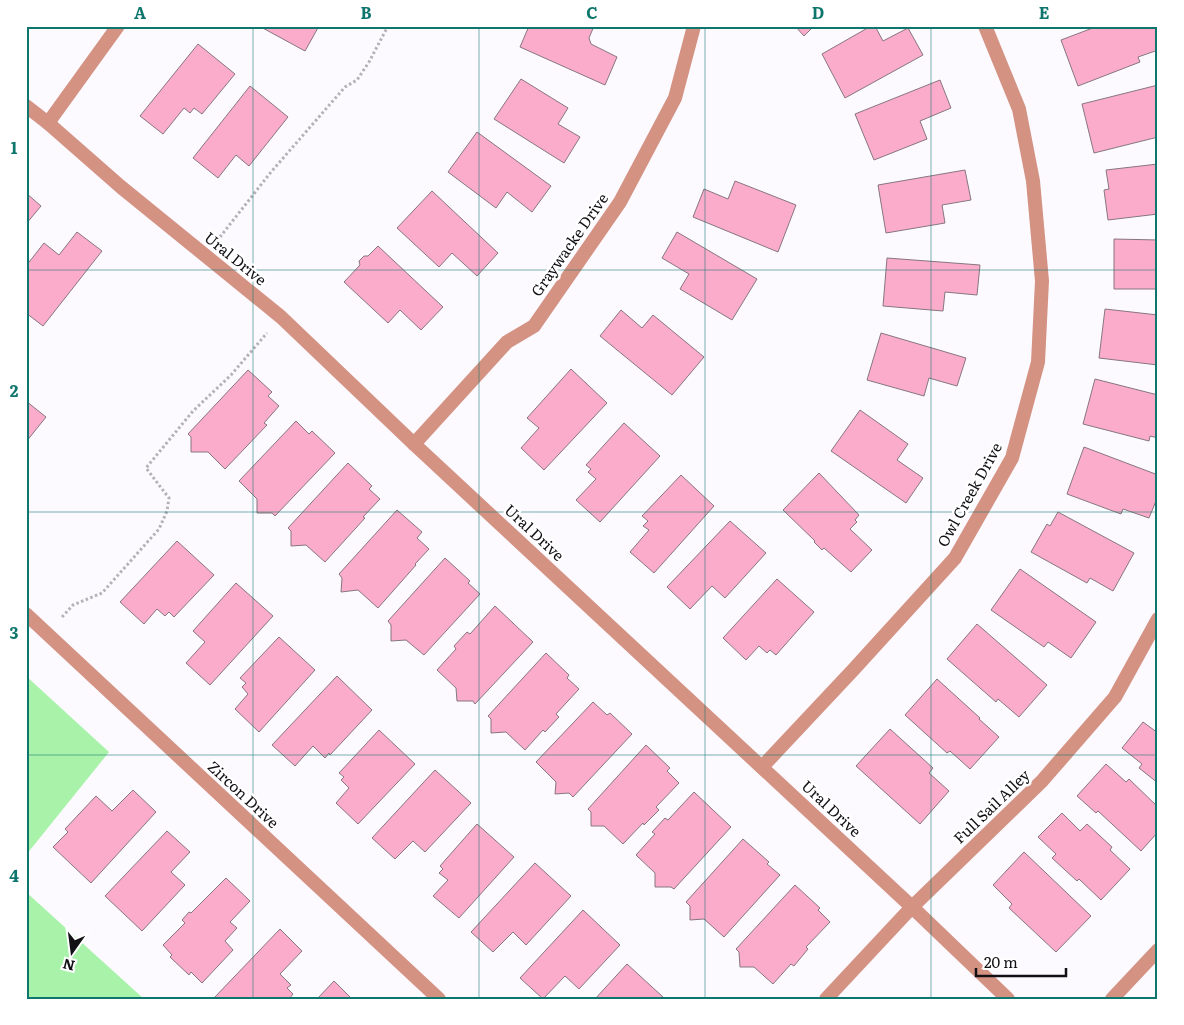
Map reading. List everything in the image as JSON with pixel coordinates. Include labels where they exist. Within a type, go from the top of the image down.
[{"type":"street","points":[[48,123],[118,26]]},
{"type":"street","name":"Graywacke Drive","points":[[414,444],[507,342],[534,326],[620,202],[674,98],[694,26]]},
{"type":"street","name":"Owl Creek Drive","points":[[762,767],[955,558],[1012,458],[1038,362],[1042,281],[1033,181],[1019,109],[985,26]]},
{"type":"street","name":"Ural Drive","points":[[26,106],[121,187],[281,317],[414,444],[912,907],[1008,999]]},
{"type":"street","name":"Zircon Drive","points":[[26,614],[439,999]]},
{"type":"street","name":"Full Sail Alley","points":[[826,999],[912,907],[1042,782],[1115,697],[1158,619]]},
{"type":"street","points":[[1112,999],[1158,950]]},
{"type":"path","points":[[220,237],[271,172],[345,87],[357,80],[388,26]]},
{"type":"path","points":[[46,633],[73,605],[102,593],[159,529],[167,511],[169,498],[146,468],[193,411],[231,375],[281,317]]},
{"type":"green space","points":[[26,676],[109,752],[26,855]]},
{"type":"green space","points":[[26,892],[144,999],[26,999]]},
{"type":"building","points":[[259,26],[319,26],[305,51]]},
{"type":"building","points":[[529,26],[594,26],[589,38],[591,44],[617,57],[605,85],[520,47]]},
{"type":"building","points":[[795,26],[814,26],[804,36]]},
{"type":"building","points":[[871,26],[875,26],[883,41],[908,28],[923,55],[845,98],[822,54]]},
{"type":"building","points":[[1098,26],[1155,26],[1158,33],[1158,50],[1138,57],[1140,62],[1078,86],[1061,40]]},
{"type":"building","points":[[198,44],[235,74],[202,114],[194,108],[190,113],[184,108],[163,134],[140,116]]},
{"type":"building","points":[[521,79],[568,108],[558,124],[580,137],[564,163],[494,119]]},
{"type":"building","points":[[940,80],[951,108],[920,121],[927,139],[874,160],[855,114]]},
{"type":"building","points":[[1158,85],[1158,137],[1094,153],[1082,104]]},
{"type":"building","points":[[250,86],[288,117],[249,166],[236,155],[218,178],[193,158]]},
{"type":"building","points":[[477,132],[551,186],[532,212],[507,192],[496,208],[448,172]]},
{"type":"building","points":[[1158,164],[1158,214],[1108,220],[1104,190],[1109,189],[1106,170]]},
{"type":"building","points":[[965,170],[971,200],[942,205],[945,223],[886,233],[878,185]]},
{"type":"building","points":[[735,181],[796,205],[778,252],[693,217],[704,189],[728,199]]},
{"type":"building","points":[[432,191],[498,253],[477,276],[452,253],[439,267],[397,228]]},
{"type":"building","points":[[26,193],[41,206],[26,224]]},
{"type":"building","points":[[77,232],[102,251],[43,326],[26,313],[26,266],[44,243],[59,255]]},
{"type":"building","points":[[677,232],[757,279],[732,320],[680,289],[689,274],[662,258]]},
{"type":"building","points":[[1114,239],[1158,240],[1158,289],[1114,289]]},
{"type":"building","points":[[378,246],[443,307],[421,330],[400,310],[388,323],[344,282],[360,265],[359,261],[364,256],[368,256]]},
{"type":"building","points":[[887,258],[980,265],[977,295],[945,292],[943,311],[883,306]]},
{"type":"building","points":[[1105,309],[1158,315],[1158,365],[1099,358]]},
{"type":"building","points":[[621,310],[642,328],[653,315],[704,357],[672,395],[600,336]]},
{"type":"building","points":[[881,333],[966,358],[957,386],[929,378],[924,396],[867,380]]},
{"type":"building","points":[[571,369],[607,403],[544,470],[521,448],[539,428],[527,418]]},
{"type":"building","points":[[248,370],[272,392],[268,396],[279,406],[264,423],[267,425],[225,469],[208,452],[191,452],[191,437],[188,434]]},
{"type":"building","points":[[1095,379],[1158,395],[1158,438],[1150,436],[1149,441],[1083,424]]},
{"type":"building","points":[[26,401],[46,417],[26,442]]},
{"type":"building","points":[[860,410],[908,444],[897,460],[923,478],[906,503],[831,451]]},
{"type":"building","points":[[296,421],[309,434],[312,431],[335,453],[275,516],[272,513],[257,513],[257,499],[239,481]]},
{"type":"building","points":[[624,423],[660,456],[600,522],[576,500],[596,479],[588,472],[591,469],[586,465]]},
{"type":"building","points":[[1084,447],[1158,475],[1158,496],[1149,518],[1123,509],[1121,514],[1067,494]]},
{"type":"building","points":[[348,463],[372,486],[369,489],[380,499],[325,562],[306,545],[291,546],[291,531],[288,528]]},
{"type":"building","points":[[819,473],[859,515],[855,520],[857,522],[850,529],[872,550],[851,572],[824,548],[822,550],[783,510]]},
{"type":"building","points":[[681,475],[714,506],[654,573],[630,552],[649,530],[643,526],[648,521],[642,516]]},
{"type":"building","points":[[397,510],[422,532],[417,538],[429,549],[378,608],[358,590],[341,592],[342,578],[339,574]]},
{"type":"building","points":[[1058,512],[1134,553],[1113,591],[1090,578],[1087,583],[1031,552],[1047,524],[1050,526]]},
{"type":"building","points":[[730,521],[766,553],[725,598],[712,586],[690,609],[667,587]]},
{"type":"building","points":[[177,541],[214,575],[174,617],[169,612],[165,616],[157,609],[144,624],[120,602]]},
{"type":"building","points":[[445,558],[470,581],[468,583],[480,594],[424,655],[406,640],[391,641],[391,625],[388,621]]},
{"type":"building","points":[[1020,569],[1096,622],[1071,658],[1048,642],[1044,647],[991,610]]},
{"type":"building","points":[[777,579],[814,612],[776,655],[770,650],[767,653],[759,646],[746,660],[723,638]]},
{"type":"building","points":[[236,583],[273,616],[210,685],[186,663],[205,642],[193,631]]},
{"type":"building","points":[[495,606],[533,642],[475,704],[473,701],[457,701],[456,688],[437,670],[456,649],[454,646],[467,632],[470,634]]},
{"type":"building","points":[[977,624],[1047,685],[1019,717],[998,699],[996,702],[947,659]]},
{"type":"building","points":[[279,637],[315,670],[259,732],[235,709],[248,694],[242,687],[246,683],[240,678]]},
{"type":"building","points":[[546,653],[569,675],[567,678],[579,689],[556,714],[559,717],[545,732],[543,730],[525,750],[506,732],[491,733],[491,719],[488,716]]},
{"type":"building","points":[[337,676],[372,710],[330,755],[329,753],[325,758],[313,746],[295,766],[272,745]]},
{"type":"building","points":[[937,679],[999,737],[970,769],[950,751],[947,753],[905,715]]},
{"type":"building","points":[[593,702],[607,715],[610,713],[632,734],[573,797],[569,793],[555,794],[556,782],[536,762]]},
{"type":"building","points":[[1143,722],[1158,733],[1158,783],[1139,768],[1142,764],[1122,748]]},
{"type":"building","points":[[890,729],[933,768],[929,773],[949,791],[920,824],[856,766]]},
{"type":"building","points":[[379,730],[415,764],[358,824],[336,803],[349,788],[341,780],[344,777],[339,773]]},
{"type":"building","points":[[646,745],[670,768],[667,771],[679,783],[656,807],[659,810],[644,825],[643,823],[623,844],[604,826],[591,826],[591,812],[588,809]]},
{"type":"building","points":[[1106,764],[1126,782],[1129,779],[1158,807],[1158,832],[1141,851],[1098,811],[1096,813],[1077,796]]},
{"type":"building","points":[[435,770],[471,803],[425,852],[413,841],[395,859],[372,838]]},
{"type":"building","points":[[133,790],[156,812],[91,883],[53,847],[68,832],[65,829],[96,796],[112,811]]},
{"type":"building","points":[[694,792],[731,827],[674,889],[671,887],[655,887],[655,873],[636,855],[655,834],[652,832],[665,818],[668,820]]},
{"type":"building","points":[[1062,813],[1080,831],[1087,824],[1112,847],[1110,850],[1130,869],[1101,900],[1079,879],[1077,881],[1052,858],[1056,854],[1038,837]]},
{"type":"building","points":[[477,824],[514,857],[459,918],[433,896],[448,880],[439,873],[443,869],[440,866]]},
{"type":"building","points":[[167,831],[190,852],[171,872],[185,885],[142,931],[105,896]]},
{"type":"building","points":[[743,839],[769,862],[767,864],[780,875],[724,937],[704,919],[690,920],[690,906],[686,902]]},
{"type":"building","points":[[1024,852],[1091,916],[1056,952],[1009,908],[1012,904],[993,885]]},
{"type":"building","points":[[535,863],[571,896],[526,945],[513,932],[493,952],[471,932]]},
{"type":"building","points":[[226,878],[250,901],[230,922],[237,928],[225,941],[233,950],[202,983],[191,972],[189,975],[170,957],[172,955],[163,945],[185,923],[182,920],[189,912],[191,913]]},
{"type":"building","points":[[795,885],[820,908],[818,910],[830,922],[806,947],[808,949],[794,966],[791,964],[773,984],[754,967],[740,967],[739,952],[736,949]]},
{"type":"building","points":[[583,910],[620,945],[579,989],[565,976],[543,999],[520,978]]},
{"type":"building","points":[[280,929],[302,951],[280,974],[291,985],[287,988],[293,994],[289,999],[213,999]]},
{"type":"building","points":[[627,964],[663,997],[662,999],[595,999]]},
{"type":"building","points":[[334,981],[352,999],[317,999]]}]
